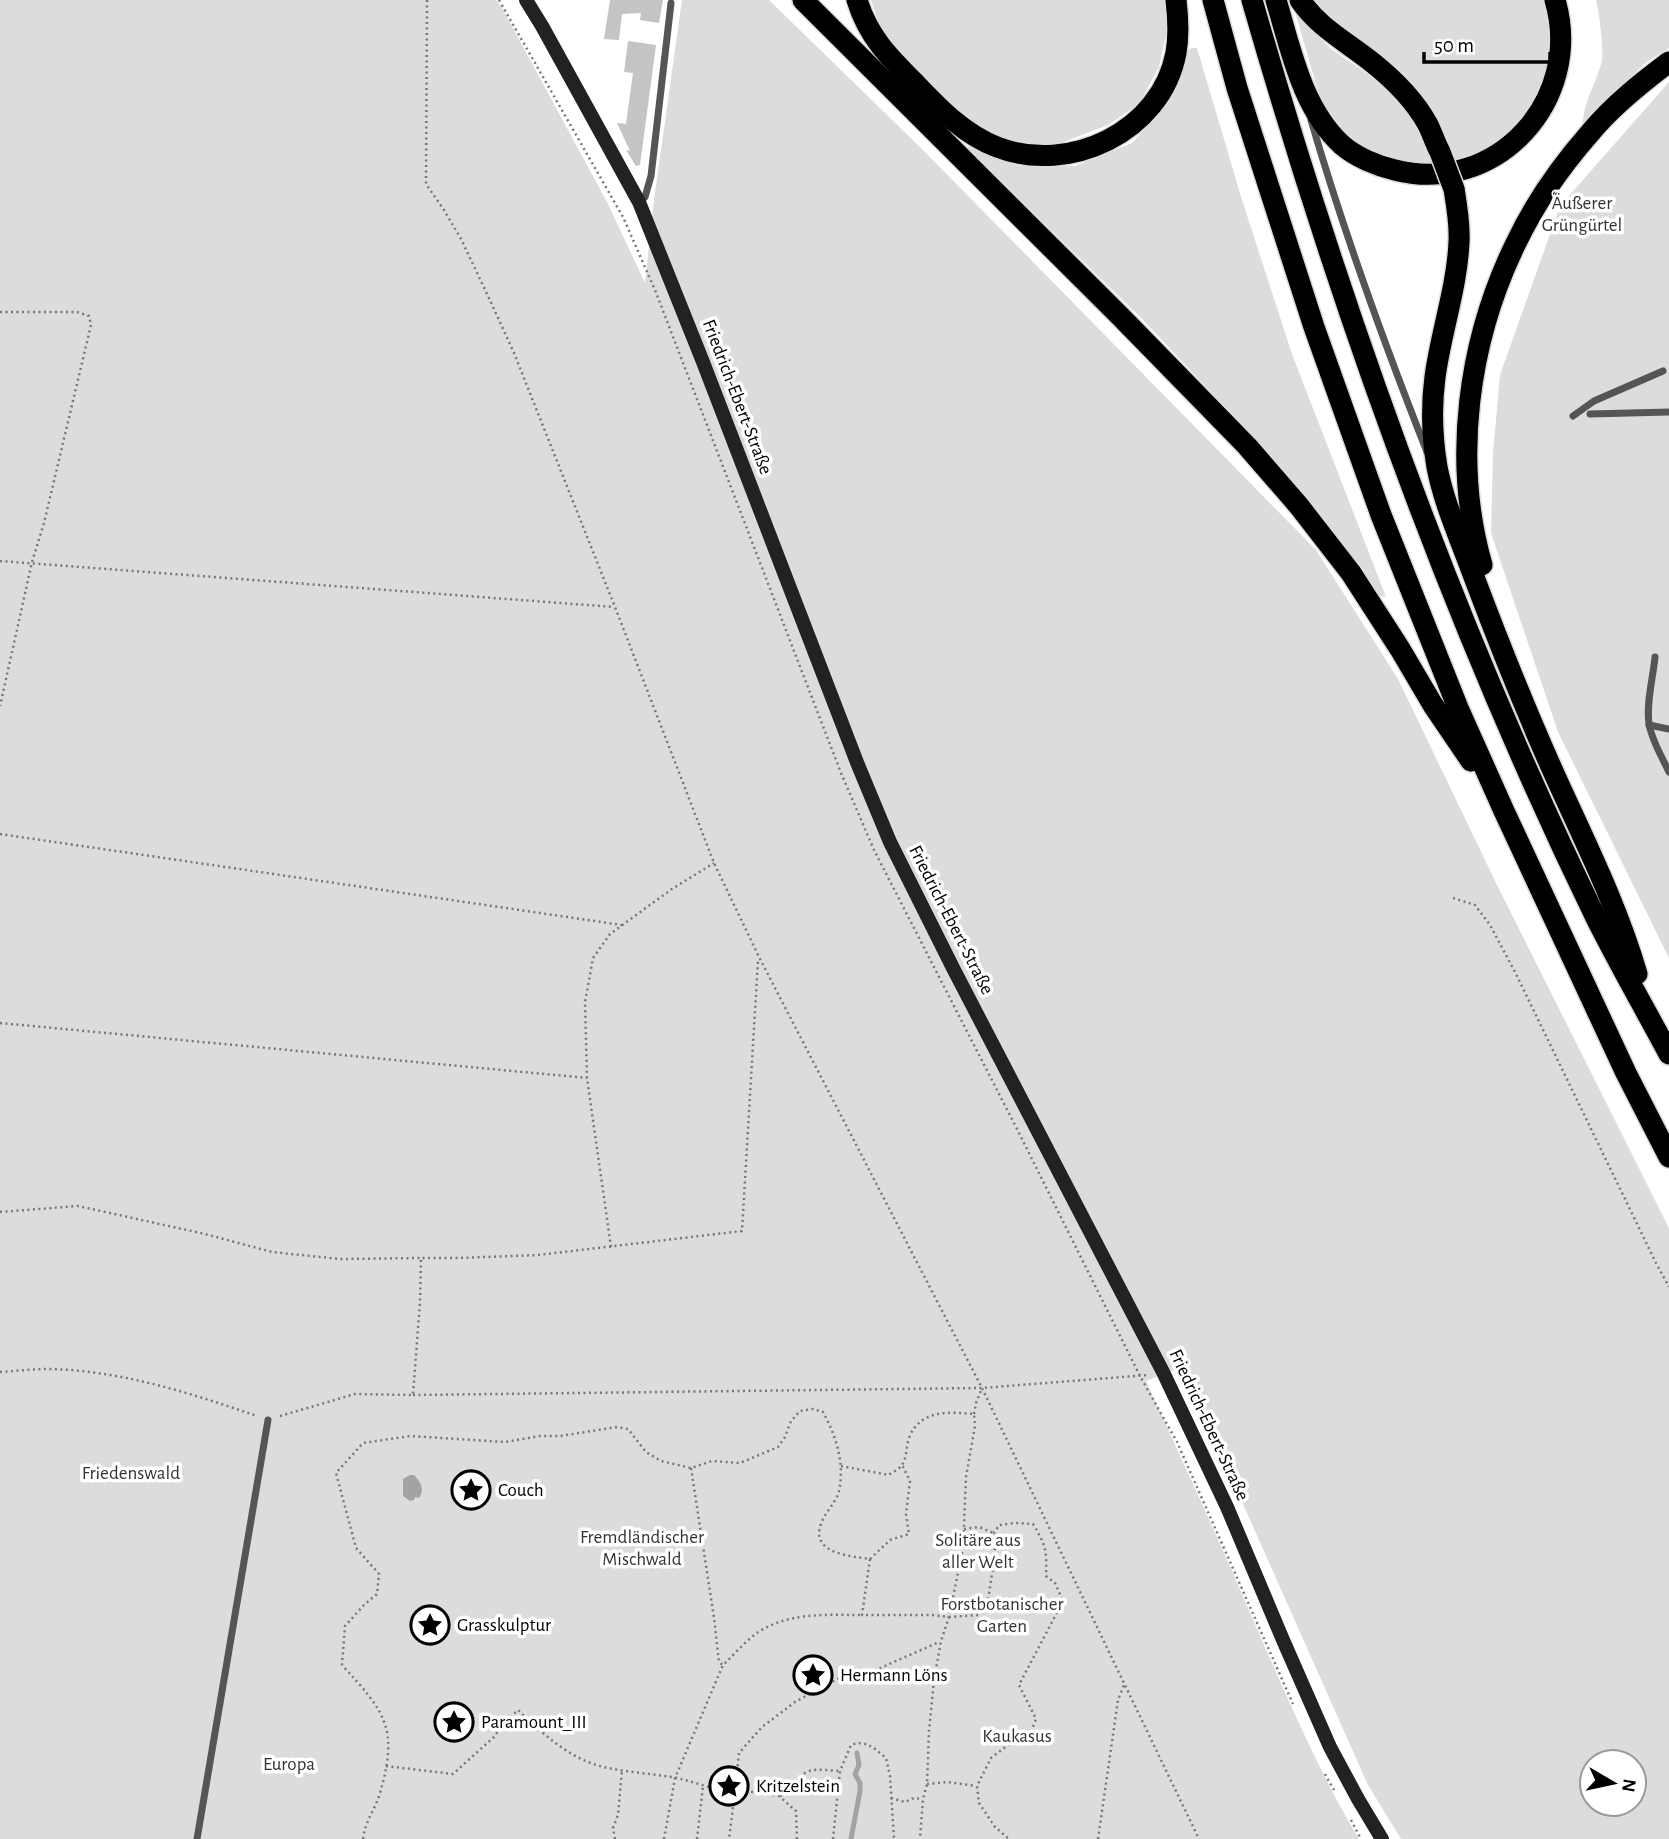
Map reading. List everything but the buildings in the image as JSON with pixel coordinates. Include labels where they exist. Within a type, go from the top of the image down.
[{"type":"highway","points":[[803,0],[1247,446],[1350,573],[1504,811]]},
{"type":"highway","points":[[857,0],[867,26],[886,54],[959,126],[997,148],[1046,157],[1075,153],[1097,146],[1132,124],[1147,109],[1159,94],[1175,55],[1178,35],[1176,0]]},
{"type":"highway","points":[[1197,0],[1237,88]]},
{"type":"highway","points":[[1213,0],[1237,88],[1314,327],[1381,515],[1458,708],[1504,811],[1626,1073],[1669,1157]]},
{"type":"highway","points":[[1252,0],[1328,249],[1378,394],[1462,615],[1550,821],[1598,921],[1669,1054]]},
{"type":"highway","points":[[1276,0],[1297,70],[1313,106],[1321,120],[1344,146],[1364,159],[1403,172],[1432,174],[1458,171],[1486,161],[1528,129],[1543,107],[1559,64],[1560,22],[1555,0]]},
{"type":"highway","points":[[1300,0],[1326,29],[1373,63],[1416,106],[1427,123],[1454,189],[1460,241],[1435,377],[1433,436],[1437,468],[1482,599],[1550,766],[1612,900],[1648,1016]]},
{"type":"highway","points":[[1525,704],[1481,562],[1471,519],[1468,478],[1469,419],[1471,390],[1483,333],[1516,242],[1550,183],[1591,131],[1642,82],[1669,62]]},
{"type":"main road","name":"Friedrich-Ebert-Straße","points":[[526,0],[639,202],[890,842],[959,981],[1163,1372],[1227,1507],[1331,1746],[1358,1800],[1382,1839]]},
{"type":"lane","points":[[639,202],[645,197],[651,176],[671,3]]},
{"type":"lane","points":[[1297,70],[1340,214],[1377,323],[1447,502]]},
{"type":"lane","points":[[1573,416],[1594,401],[1663,371]]},
{"type":"lane","points":[[1590,414],[1669,412]]},
{"type":"lane","points":[[1656,657],[1649,705],[1650,725],[1669,772]]},
{"type":"lane","points":[[1650,725],[1669,729]]},
{"type":"lane","points":[[197,1839],[268,1420]]},
{"type":"path","points":[[427,0],[426,184],[461,239],[514,354],[714,863],[758,957],[982,1388],[1199,1839]]},
{"type":"path","points":[[0,312],[77,312],[89,316],[92,324],[44,523],[32,562],[0,706]]},
{"type":"path","points":[[0,561],[615,607]]},
{"type":"path","points":[[0,834],[622,925]]},
{"type":"path","points":[[611,1247],[587,1078],[585,1002],[593,958],[610,934],[714,863]]},
{"type":"path","points":[[1453,898],[1475,905],[1490,925],[1669,1287]]},
{"type":"path","points":[[0,1212],[78,1206],[272,1252],[340,1259],[538,1255],[742,1231],[758,957]]},
{"type":"path","points":[[0,1023],[587,1078]]},
{"type":"path","points":[[413,1395],[421,1258]]},
{"type":"path","points":[[0,1371],[49,1369],[110,1375],[212,1401],[268,1420],[355,1394],[982,1388],[1163,1372]]},
{"type":"path","points":[[920,1839],[927,1784],[934,1680],[962,1548],[966,1476],[975,1426],[975,1403],[982,1388]]},
{"type":"path","points":[[363,1839],[365,1825],[379,1796],[389,1744],[384,1718],[368,1693],[342,1665],[345,1626],[363,1605],[377,1594],[379,1574],[356,1548],[336,1473],[363,1443],[410,1436],[505,1442],[617,1427],[628,1429],[646,1452],[661,1461],[691,1468],[712,1461],[740,1463],[778,1447],[800,1411],[813,1409],[823,1412],[831,1428],[841,1466],[839,1493],[821,1524],[823,1544],[830,1551],[870,1559]]},
{"type":"path","points":[[841,1466],[889,1475],[902,1465],[909,1436],[918,1422],[934,1414],[974,1414]]},
{"type":"path","points":[[862,1615],[870,1559],[890,1540],[909,1534],[906,1514],[910,1481],[902,1465]]},
{"type":"path","points":[[691,1468],[719,1662],[723,1665]]},
{"type":"path","points":[[664,1839],[675,1778],[723,1665],[757,1632],[778,1621],[796,1616],[931,1615],[949,1618],[979,1615],[987,1607],[995,1554],[994,1533],[999,1525],[1015,1523],[1032,1524],[1041,1537],[1047,1552],[1046,1576],[1055,1583],[1063,1601],[1019,1685],[1037,1719],[1030,1735],[991,1758],[977,1786],[979,1802],[995,1827],[1009,1839]]},
{"type":"path","points":[[964,1529],[979,1527],[994,1533]]},
{"type":"path","points":[[729,1839],[739,1753],[762,1727],[795,1702],[843,1676],[869,1673],[941,1641]]},
{"type":"path","points":[[1098,1839],[1118,1700],[1124,1685]]},
{"type":"path","points":[[386,1766],[453,1774],[519,1710],[546,1737],[575,1756],[605,1768],[675,1778],[735,1793],[757,1792],[779,1796],[788,1793],[805,1773],[813,1770],[840,1771]]},
{"type":"path","points":[[833,1839],[840,1771],[851,1745],[858,1743],[867,1744],[886,1758],[890,1776],[894,1839]]},
{"type":"path","points":[[615,1839],[613,1828],[618,1815],[622,1770]]},
{"type":"path","points":[[927,1784],[947,1782],[977,1786]]},
{"type":"path","points":[[697,1839],[704,1786]]},
{"type":"path","points":[[779,1796],[796,1811],[797,1839]]},
{"type":"path","points":[[891,1798],[905,1802],[914,1798],[923,1799]]},
{"type":"green space","points":[[0,0],[496,0],[607,202],[645,283],[682,0],[769,0],[923,150],[1316,550],[1398,679],[1497,885],[1669,1228],[1669,1839],[1401,1839],[1368,1785],[1182,1367],[1146,1381],[1304,1733],[1359,1839],[0,1839]]},
{"type":"green space","points":[[871,0],[1165,0],[1169,20],[1159,67],[1139,104],[1108,125],[1053,146],[1017,144],[975,125],[929,85],[885,40]]},
{"type":"green space","points":[[1314,0],[1543,0],[1549,24],[1549,59],[1533,101],[1507,134],[1488,147],[1453,161],[1432,111],[1408,78],[1333,19]]},
{"type":"green space","points":[[1596,0],[1669,0],[1669,48],[1645,63],[1583,127],[1587,101],[1602,60]]},
{"type":"green space","points":[[1296,11],[1329,47],[1388,91],[1419,130],[1434,164],[1400,162],[1379,155],[1362,147],[1338,127],[1321,101]]},
{"type":"green space","points":[[1197,48],[1292,354],[1386,597],[1380,596],[1340,540],[1265,449],[1143,320],[964,145],[1019,166],[1075,166],[1132,143],[1168,103],[1185,52]]},
{"type":"green space","name":"Äußerer Grüngürtel","points":[[1669,82],[1669,958],[1558,732],[1491,533],[1493,453],[1500,375],[1560,206]]},
{"type":"shaded area","points":[[414,1475],[422,1489],[419,1498],[415,1497],[410,1501],[403,1496],[403,1479]]},
{"type":"waterway","points":[[851,1839],[860,1791],[860,1783],[855,1774],[859,1765],[857,1753]]},
{"type":"place","name":"Couch","points":[[471,1490]]},
{"type":"place","name":"Grasskulptur","points":[[430,1625]]},
{"type":"place","name":"Hermann Löns","points":[[813,1675]]},
{"type":"place","name":"Paramount_III","points":[[454,1722]]},
{"type":"place","name":"Kritzelstein","points":[[729,1786]]},
{"type":"park label","name":"Friedenswald","points":[[131,1473]]},
{"type":"park label","name":"Fremdländischer Mischwald","points":[[642,1548]]},
{"type":"park label","name":"Solitäre aus aller Welt","points":[[978,1551]]},
{"type":"park label","name":"Forstbotanischer Garten","points":[[1002,1615]]},
{"type":"park label","name":"Kaukasus","points":[[1017,1736]]},
{"type":"park label","name":"Europa","points":[[289,1764]]}]
